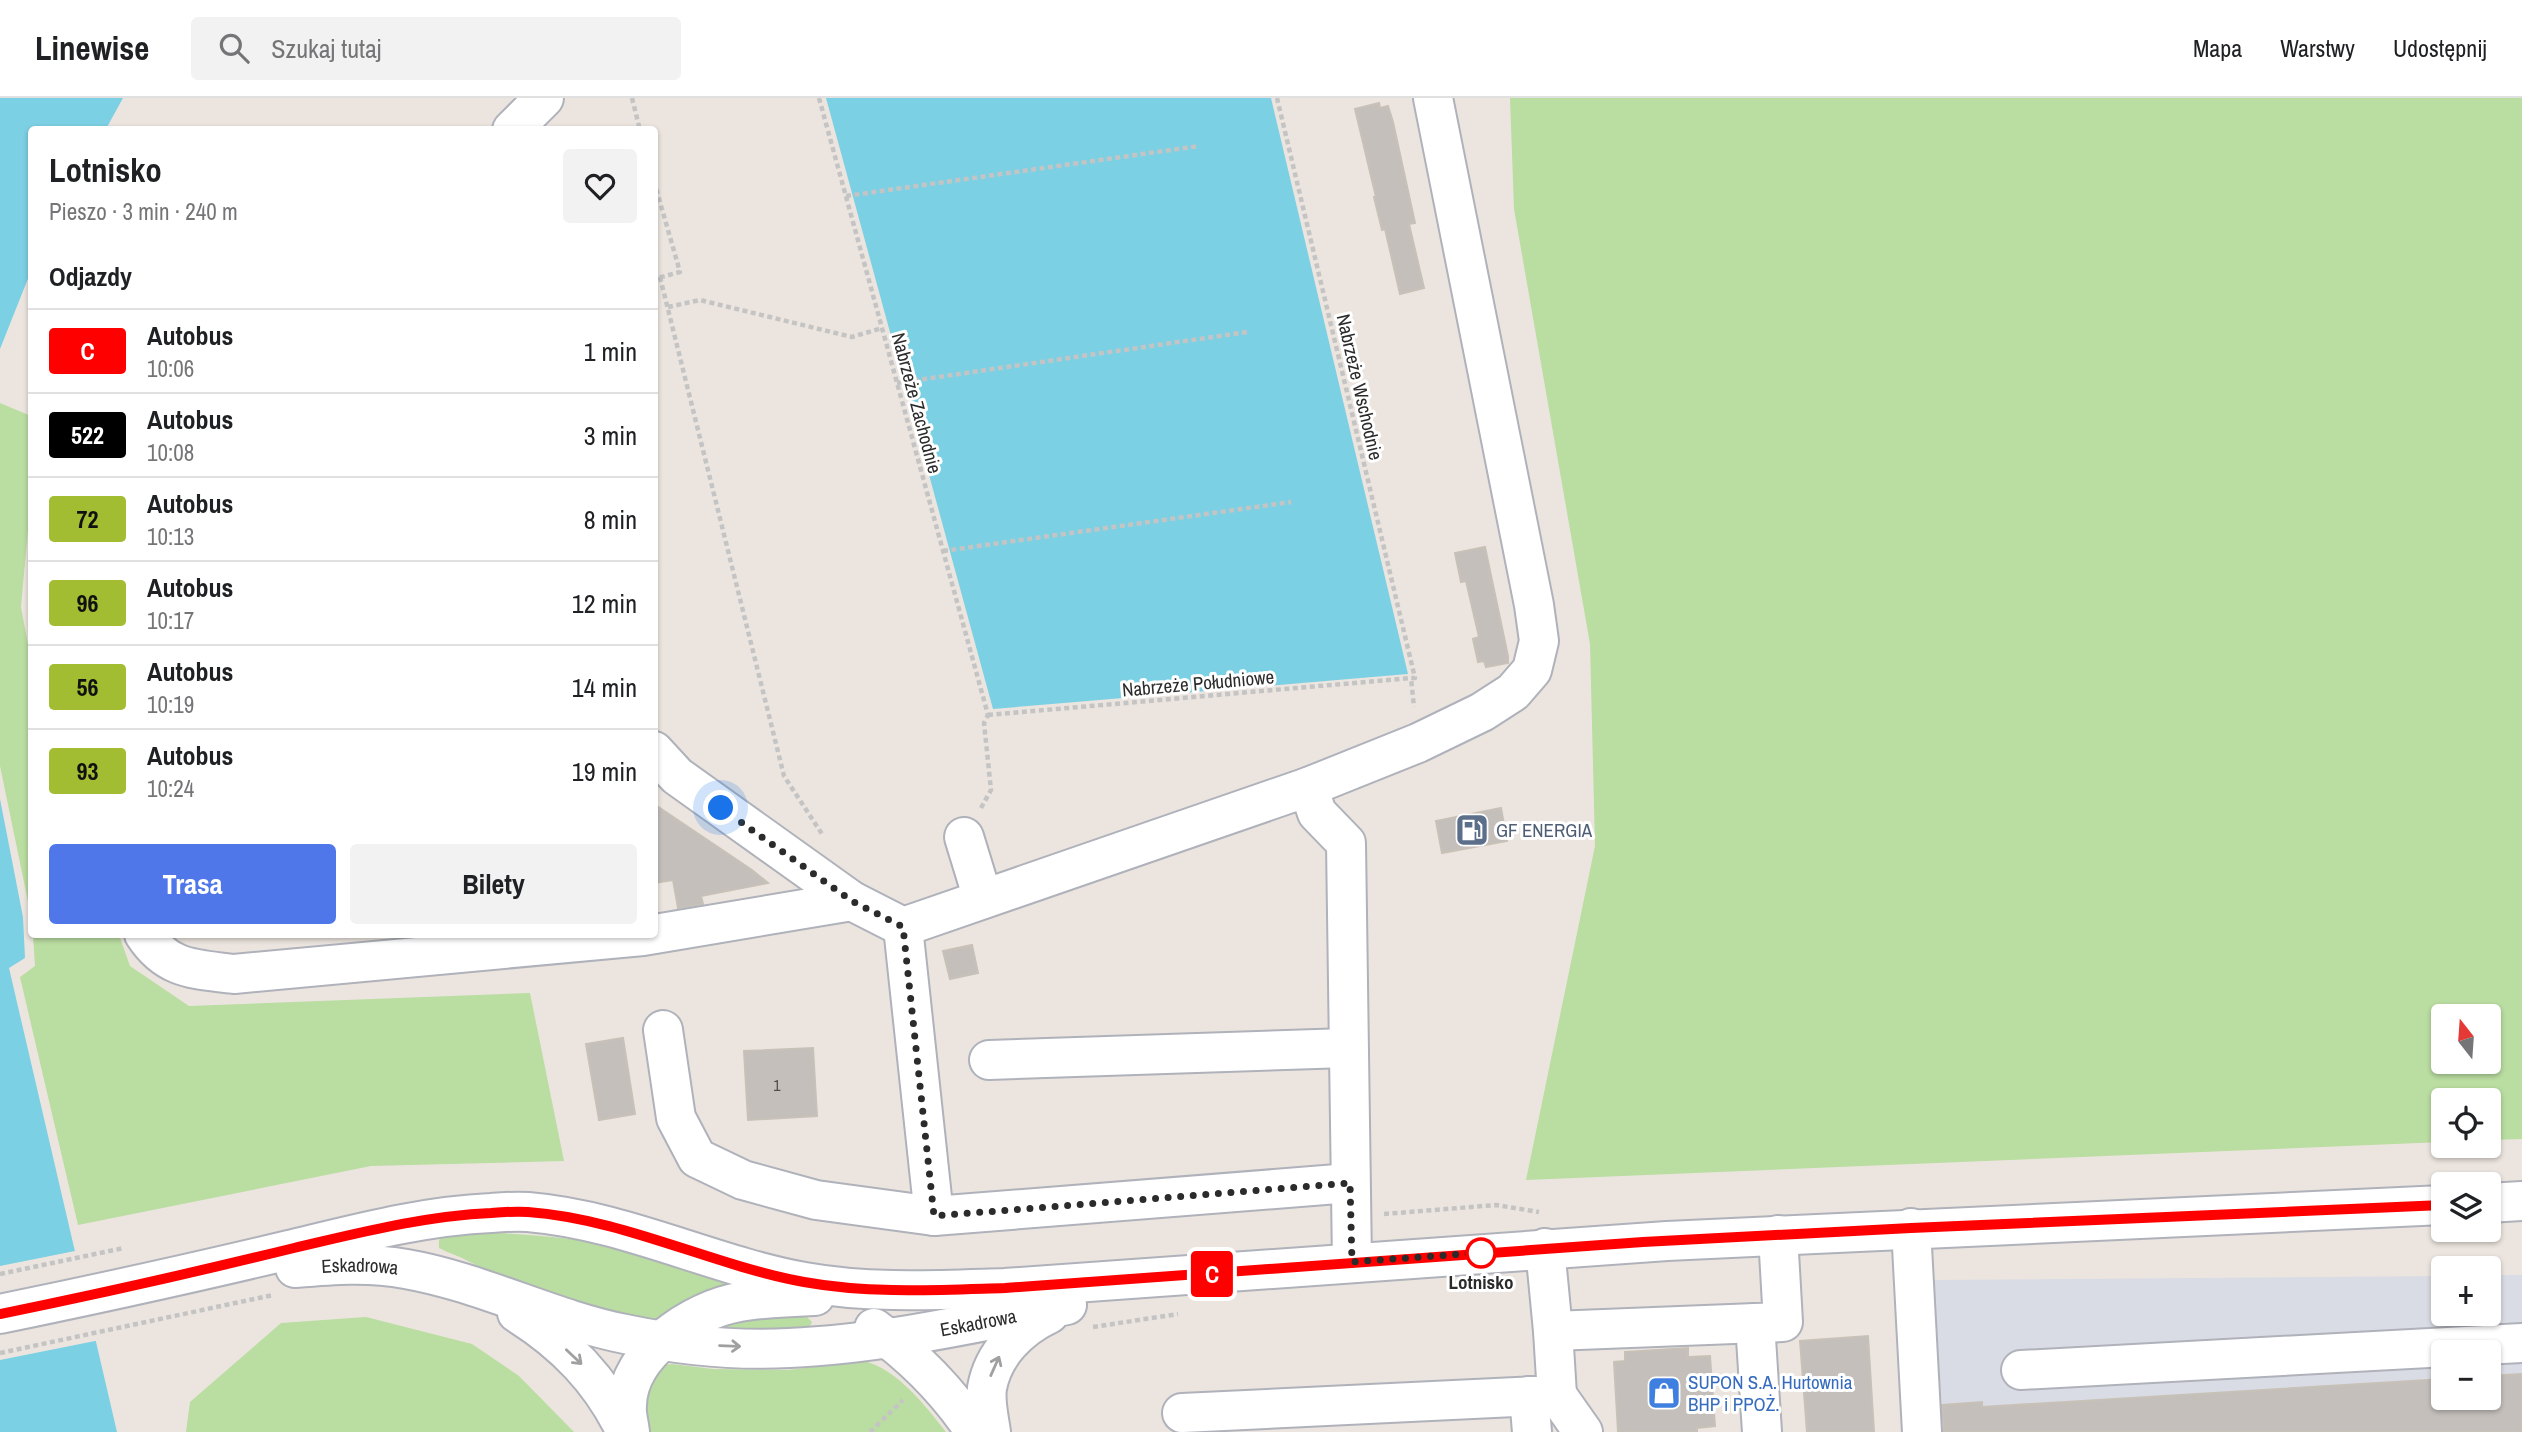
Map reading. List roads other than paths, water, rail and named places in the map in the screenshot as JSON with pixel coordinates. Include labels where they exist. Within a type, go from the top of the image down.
[{"type":"street","points":[[516,126],[544,98]]},
{"type":"street","points":[[658,755],[677,776],[852,901],[903,927],[1308,787],[1418,743],[1482,712],[1513,692],[1532,670],[1539,641],[1433,98]]},
{"type":"street","points":[[1308,787],[1317,813],[1346,844],[1352,1262]]},
{"type":"street","points":[[964,837],[983,899]]},
{"type":"street","points":[[658,933],[852,901]]},
{"type":"street","points":[[903,927],[934,1216]]},
{"type":"street","points":[[147,938],[152,947],[182,968],[234,974],[621,938]]},
{"type":"street","points":[[663,1030],[676,1118],[697,1158],[744,1180],[816,1200],[934,1216],[1350,1183]]},
{"type":"street","points":[[989,1060],[1347,1048]]},
{"type":"street","points":[[2501,1202],[2522,1201]]},
{"type":"street","points":[[1237,1272],[1545,1248],[1778,1235],[2431,1206]]},
{"type":"street","name":"Eskadrowa","points":[[122,1289],[380,1228],[452,1214],[527,1211],[590,1221],[804,1282],[886,1290]]},
{"type":"street","points":[[1911,1228],[1922,1432]]},
{"type":"street","points":[[1553,1331],[1783,1322],[1778,1235]]},
{"type":"street","points":[[1539,1408],[1553,1331],[1545,1248]]},
{"type":"street","name":"Eskadrowa","points":[[122,1289],[240,1272],[347,1264],[405,1268],[456,1281],[623,1334],[690,1345],[788,1348],[888,1338],[1237,1272]]},
{"type":"street","name":"Eskadrowa","points":[[763,1272],[822,1296],[862,1318],[936,1382],[975,1432]]},
{"type":"street","name":"Eskadrowa","points":[[628,1432],[627,1405],[631,1383],[645,1360],[680,1325],[706,1311],[738,1302],[886,1290],[1005,1288],[1237,1272]]},
{"type":"street","name":"Eskadrowa","points":[[456,1281],[504,1305],[543,1329],[580,1362],[604,1392],[628,1432]]},
{"type":"street","points":[[0,1314],[122,1289]]},
{"type":"street","name":"Eskadrowa","points":[[991,1432],[986,1402],[987,1387],[1001,1353],[1024,1328],[1070,1304]]},
{"type":"street","points":[[1755,1323],[1762,1432]]},
{"type":"street","points":[[2021,1370],[2522,1343]]},
{"type":"street","points":[[1182,1413],[1539,1408],[1583,1432]]},
{"type":"water","points":[[0,98],[123,98],[108,126],[28,126],[28,279],[0,349]]},
{"type":"water","points":[[826,98],[1271,98],[1408,674],[993,709]]},
{"type":"water","points":[[0,799],[23,917],[25,958],[9,968],[117,1432],[0,1432]]},
{"type":"place","name":"GF ENERGIA","points":[[1472,830]]},
{"type":"place","name":"Lotnisko","points":[[1481,1253]]},
{"type":"place","name":"SUPON S.A. Hurtownia BHP i PPOŻ.","points":[[1664,1393]]}]
